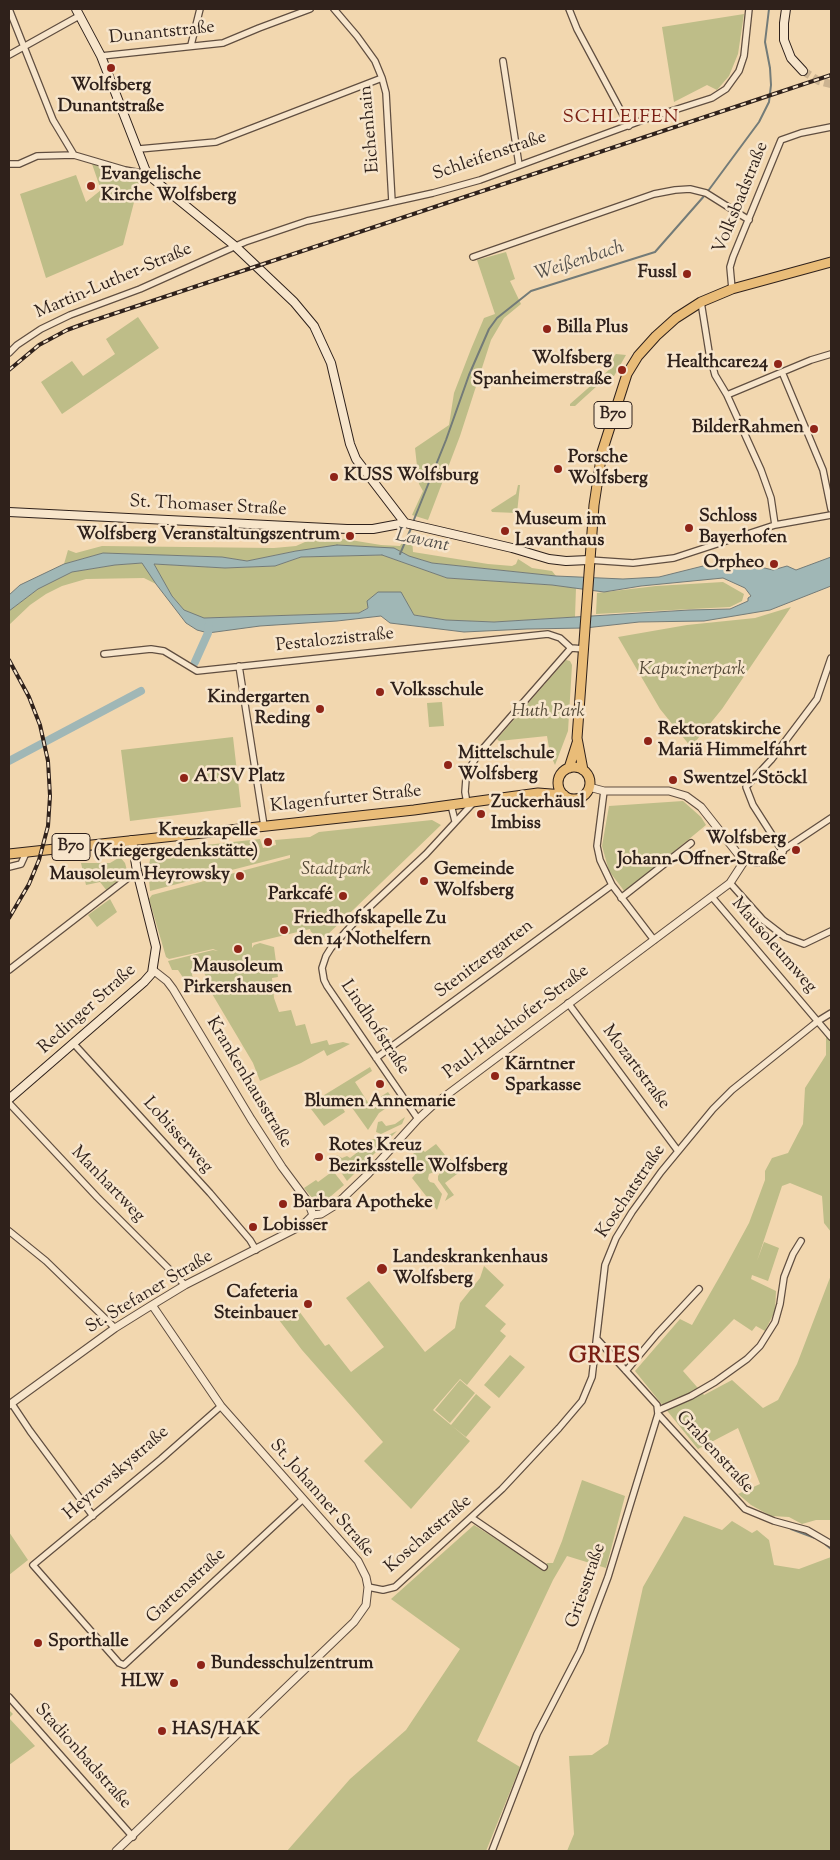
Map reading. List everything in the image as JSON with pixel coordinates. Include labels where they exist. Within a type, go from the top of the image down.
[{"type":"main road","points":[[786,9],[784,40],[791,58],[803,71]]},
{"type":"main road","points":[[78,12],[101,56],[139,149],[147,174],[235,246],[294,302],[314,326],[331,363],[350,444],[356,458],[405,523],[512,548],[548,559],[589,565]]},
{"type":"main road","name":"B70","points":[[558,782],[562,773],[569,768],[577,743],[594,505],[602,452],[627,374],[645,347],[656,336],[676,318],[701,302],[732,289],[831,262]]},
{"type":"main road","name":"St. Thomaser Straße","points":[[9,512],[347,529],[373,529],[405,523]]},
{"type":"main road","name":"B70","points":[[564,795],[568,798],[579,798],[583,796],[589,787],[589,778],[583,770],[577,743]]},
{"type":"main road","points":[[569,768],[576,767],[583,770]]},
{"type":"main road","points":[[558,782],[564,795]]},
{"type":"main road","name":"Klagenfurter Straße","points":[[538,794],[558,782]]},
{"type":"main road","name":"Klagenfurter Straße","points":[[9,854],[538,794],[564,795]]},
{"type":"main road","name":"Redinger Straße","points":[[9,1099],[144,982],[153,970],[156,947],[137,871],[132,840]]},
{"type":"street","points":[[9,9],[53,120],[74,155]]},
{"type":"street","points":[[191,45],[200,9]]},
{"type":"street","name":"Dunantstraße","points":[[101,56],[223,43],[310,9]]},
{"type":"street","name":"Eichenhain","points":[[334,9],[358,36],[382,78],[386,93],[392,202]]},
{"type":"street","points":[[569,9],[577,29],[629,126]]},
{"type":"street","name":"Schleifenstraße","points":[[235,246],[277,230],[480,180],[643,120],[712,98],[726,89],[741,65],[749,9]]},
{"type":"street","points":[[9,55],[78,12]]},
{"type":"street","points":[[503,61],[519,165]]},
{"type":"street","points":[[139,149],[216,142],[382,78]]},
{"type":"street","name":"Volksbadstraße","points":[[732,289],[730,267],[732,257],[781,140],[801,133],[831,127]]},
{"type":"street","points":[[9,164],[19,164],[37,156],[74,155],[125,170],[147,174]]},
{"type":"street","points":[[473,257],[654,194],[675,190],[698,191],[713,197],[749,220]]},
{"type":"street","name":"Martin-Luther-Straße","points":[[9,353],[24,339],[55,322],[140,289],[235,246]]},
{"type":"street","points":[[701,302],[709,352],[715,374],[727,395],[761,470],[771,498],[775,524]]},
{"type":"street","points":[[727,395],[811,360],[831,354]]},
{"type":"street","points":[[782,372],[823,470],[831,506]]},
{"type":"street","points":[[823,470],[831,467]]},
{"type":"street","points":[[589,565],[633,563],[674,558],[775,524],[831,515]]},
{"type":"street","name":"Pestalozzistraße","points":[[104,654],[151,649],[164,651],[196,671],[548,634],[560,638],[571,648]]},
{"type":"street","points":[[470,802],[465,792],[466,779],[473,762],[571,648],[584,649]]},
{"type":"street","points":[[783,852],[754,805],[746,787],[771,760],[818,699],[831,658]]},
{"type":"street","points":[[239,666],[264,826]]},
{"type":"street","points":[[589,787],[604,791],[670,791],[686,796],[702,807],[738,854],[751,862],[763,862],[783,852],[831,818]]},
{"type":"street","points":[[604,791],[597,846],[600,860],[612,885],[654,940]]},
{"type":"street","name":"Lindhofstraße","points":[[418,1119],[324,980],[322,974],[323,963],[331,948],[362,914],[426,854],[451,828],[470,802]]},
{"type":"street","points":[[451,805],[455,821]]},
{"type":"street","points":[[621,898],[691,843]]},
{"type":"street","points":[[9,867],[21,864],[26,853]]},
{"type":"street","name":"Paul-Hackhofer-Straße","points":[[313,1215],[321,1214],[344,1197],[432,1106],[730,883],[745,860]]},
{"type":"street","points":[[9,970],[137,871]]},
{"type":"street","points":[[730,883],[763,920],[785,937],[804,944],[831,931]]},
{"type":"street","name":"Stenitzergarten","points":[[376,1058],[612,885]]},
{"type":"street","name":"Mausoleumweg","points":[[712,897],[831,1037]]},
{"type":"street","name":"Krankenhausstraße","points":[[153,970],[174,989],[251,1119],[282,1167],[308,1202],[313,1215]]},
{"type":"street","name":"Mozartstraße","points":[[568,1003],[678,1150]]},
{"type":"street","name":"Koschatstraße","points":[[368,1587],[383,1590],[395,1587],[502,1489],[582,1401],[592,1377],[603,1275],[608,1256],[616,1238],[632,1212],[678,1150],[732,1090],[818,1021],[831,1013]]},
{"type":"street","name":"Lobisserweg","points":[[74,1044],[210,1194],[250,1240],[256,1250]]},
{"type":"street","name":"Manhartweg","points":[[9,1103],[97,1197],[185,1286]]},
{"type":"street","name":"St. Stefaner Straße","points":[[10,1404],[115,1328],[185,1286],[302,1225],[313,1215]]},
{"type":"street","points":[[9,1231],[46,1261],[115,1328]]},
{"type":"street","points":[[597,1339],[657,1405],[658,1412],[715,1382],[747,1359],[760,1346],[775,1322],[784,1276],[793,1254],[801,1241]]},
{"type":"street","points":[[626,1371],[656,1334],[699,1289]]},
{"type":"street","name":"St. Johanner Straße","points":[[116,1851],[133,1837],[354,1622],[366,1605],[368,1587],[363,1569],[358,1561],[221,1406],[152,1305]]},
{"type":"street","points":[[10,1404],[93,1516]]},
{"type":"street","name":"Heyrowskystraße","points":[[33,1565],[221,1406]]},
{"type":"street","name":"Grabenstraße","points":[[658,1412],[745,1509],[774,1521],[807,1530],[831,1544]]},
{"type":"street","name":"Griesstraße","points":[[492,1851],[538,1734],[584,1642],[608,1577],[658,1412]]},
{"type":"street","name":"Gartenstraße","points":[[33,1565],[119,1663],[124,1664],[303,1499]]},
{"type":"street","points":[[472,1518],[544,1567]]},
{"type":"street","name":"Stadionbadstraße","points":[[9,1697],[133,1837]]},
{"type":"green space","points":[[744,14],[738,54],[729,76],[717,90],[707,85],[674,102],[662,27]]},
{"type":"green space","points":[[92,164],[140,179],[123,245],[46,278],[20,194],[76,175],[86,202],[101,190]]},
{"type":"green space","points":[[506,252],[515,279],[510,281],[521,304],[504,318],[491,340],[460,436],[428,520],[412,515],[423,491],[419,484],[415,448],[449,425],[454,393],[471,349],[484,318],[495,314],[477,260]]},
{"type":"green space","points":[[138,317],[159,348],[62,414],[41,382],[72,361],[83,376],[115,354],[106,339]]},
{"type":"green space","points":[[616,354],[626,355],[614,376],[609,375],[575,406],[570,406],[611,368],[612,358]]},
{"type":"green space","points":[[518,485],[520,485],[517,513],[492,512],[491,510],[516,494]]},
{"type":"green space","points":[[314,538],[338,538],[400,546],[405,538],[412,538],[413,552],[512,566],[516,564],[518,559],[532,568],[552,571],[556,576],[432,563],[409,556],[394,548],[296,551],[247,561],[222,557],[103,553],[64,564],[68,550],[76,553],[102,546],[274,548],[296,546]]},
{"type":"green space","points":[[382,555],[447,578],[576,588],[575,617],[494,622],[446,620],[414,615],[401,593],[390,593],[359,613],[203,618],[184,610],[172,596],[153,564],[225,568],[275,566],[301,557]]},
{"type":"green space","points":[[143,563],[156,584],[144,578],[86,579],[62,586],[46,594],[30,605],[9,625],[10,610],[38,589],[72,572],[115,565]]},
{"type":"green space","points":[[723,582],[744,594],[742,601],[730,607],[596,614],[597,593],[656,586]]},
{"type":"green space","name":"Kapuzinerpark","points":[[791,607],[722,709],[691,747],[660,709],[618,637],[687,625],[755,618]]},
{"type":"green space","name":"Huth Park","points":[[566,660],[570,661],[572,665],[568,731],[555,765],[550,754],[547,736],[499,741],[497,739]]},
{"type":"green space","points":[[442,702],[444,726],[429,727],[427,703]]},
{"type":"green space","points":[[233,737],[241,807],[130,821],[121,750]]},
{"type":"green space","points":[[683,801],[701,817],[706,825],[625,892],[609,871],[602,846],[609,806]]},
{"type":"green space","name":"Stadtpark","points":[[432,820],[441,825],[323,939],[311,932],[310,929],[252,943],[252,948],[260,943],[274,947],[278,977],[272,978],[274,998],[279,1012],[291,1010],[296,1026],[305,1024],[311,1044],[327,1040],[329,1045],[343,1042],[350,1044],[327,1056],[324,1050],[301,1063],[260,1081],[253,1063],[208,987],[204,978],[206,976],[200,968],[192,974],[193,979],[186,982],[178,970],[172,970],[168,961],[213,950],[218,951],[213,949],[169,959],[166,957],[149,899],[152,895],[290,858],[290,855],[150,891],[148,868],[151,856],[160,850],[260,839],[263,848],[276,845],[275,840],[310,837],[319,832]]},
{"type":"green space","points":[[120,857],[125,863],[128,874],[107,891],[100,882],[86,885],[81,863],[110,863]]},
{"type":"green space","points":[[110,899],[117,912],[97,927],[88,915]]},
{"type":"green space","points":[[826,1034],[831,1041],[831,1232],[824,1223],[822,1196],[790,1183],[782,1186],[757,1261],[764,1242],[779,1248],[768,1281],[752,1275],[751,1279],[776,1291],[775,1311],[765,1331],[756,1326],[752,1331],[734,1319],[683,1371],[704,1395],[732,1380],[763,1408],[778,1400],[797,1364],[831,1275],[831,1520],[816,1520],[802,1524],[789,1517],[771,1516],[751,1505],[738,1494],[760,1484],[738,1428],[698,1449],[635,1371],[680,1319],[692,1325],[724,1269],[749,1223],[765,1180],[765,1171],[772,1158],[788,1153],[803,1124],[805,1088],[826,1055]]},
{"type":"green space","points":[[370,1067],[372,1071],[355,1082],[369,1104],[388,1092],[395,1102],[379,1113],[368,1130],[345,1098],[342,1107],[345,1112],[324,1126],[308,1105]]},
{"type":"green space","points":[[405,1117],[402,1124],[381,1134],[376,1132],[378,1122],[382,1121],[386,1126],[395,1124]]},
{"type":"green space","points":[[397,1131],[347,1181],[332,1159],[337,1155],[342,1158],[347,1156],[350,1158],[368,1144],[367,1140],[382,1138]]},
{"type":"green space","points":[[436,1144],[445,1155],[434,1172],[429,1174],[428,1179],[434,1183],[442,1194],[437,1210],[412,1178],[418,1171],[415,1168],[413,1154],[420,1148],[425,1152]]},
{"type":"green space","points":[[449,1158],[461,1168],[461,1171],[445,1183],[454,1195],[445,1201],[448,1194],[438,1180],[438,1176]]},
{"type":"green space","points":[[333,1171],[344,1185],[324,1202],[317,1204],[304,1188],[316,1180],[318,1182]]},
{"type":"green space","points":[[484,1266],[504,1285],[485,1306],[506,1324],[500,1331],[506,1336],[467,1385],[460,1379],[433,1410],[470,1441],[411,1509],[364,1461],[383,1442],[302,1350],[279,1320],[296,1307],[325,1346],[329,1344],[351,1372],[384,1347],[346,1298],[369,1281],[425,1352],[455,1328],[460,1303],[480,1278]]},
{"type":"green space","points":[[510,1355],[525,1367],[499,1398],[484,1385]]},
{"type":"green space","points":[[460,1380],[475,1393],[450,1423],[435,1410]]},
{"type":"green space","points":[[476,1394],[491,1407],[466,1437],[451,1425]]},
{"type":"green space","points":[[582,1480],[625,1496],[606,1568],[567,1556],[553,1580],[477,1741],[520,1767],[486,1851],[287,1851],[350,1779],[406,1730],[460,1649],[391,1599],[474,1525],[543,1569],[547,1563],[553,1563]]},
{"type":"green space","points":[[684,1516],[722,1530],[732,1521],[752,1533],[757,1530],[769,1540],[774,1565],[799,1569],[831,1557],[831,1851],[567,1851],[574,1834],[569,1756],[592,1755],[608,1744],[643,1587]]},
{"type":"green space","points":[[9,1532],[28,1560],[9,1575]]},
{"type":"green space","points":[[9,1710],[13,1714],[9,1718]]},
{"type":"green space","points":[[9,1718],[35,1746],[9,1765]]},
{"type":"water","points":[[337,545],[394,548],[409,556],[432,563],[556,576],[623,579],[659,577],[707,565],[756,566],[773,570],[787,566],[796,570],[831,557],[831,586],[770,610],[704,621],[639,622],[585,628],[464,632],[390,623],[381,616],[260,626],[208,633],[197,630],[186,623],[142,563],[72,572],[38,589],[9,611],[9,595],[20,585],[64,564],[103,553],[222,557],[247,561]],"holes":[[[382,555],[447,578],[552,585],[604,592],[641,586],[723,578],[745,588],[751,596],[748,598],[748,601],[730,609],[494,622],[446,620],[414,615],[401,592],[378,592],[367,601],[368,608],[359,613],[204,618],[184,610],[172,596],[154,564],[225,568],[275,566],[301,557]]]},
{"type":"waterway","name":"Weißenbach","points":[[708,191],[759,122],[769,102],[770,68],[765,42],[769,9]]},
{"type":"waterway","name":"Weißenbach","points":[[413,522],[446,440],[469,375],[489,329],[497,318],[531,291],[655,252],[705,195]]},
{"type":"waterway","name":"Weißenbach","points":[[400,554],[412,526]]},
{"type":"waterway","points":[[195,662],[208,633],[209,624]]},
{"type":"waterway","points":[[9,761],[141,691]]},
{"type":"waterway","points":[[791,1529],[815,1538]]},
{"type":"waterway","points":[[825,1544],[831,1549]]},
{"type":"tunnel","points":[[803,71],[819,81],[831,84]]},
{"type":"railway","points":[[9,370],[39,345],[67,330],[86,323],[831,75]]},
{"type":"railway","points":[[9,660],[29,697],[40,725],[48,761],[50,796],[48,826],[39,860],[29,884],[9,918]]},
{"type":"place","name":"Wolfsberg Dunantstraße","points":[[111,68]]},
{"type":"place","name":"Evangelische Kirche Wolfsberg","points":[[91,186]]},
{"type":"place","name":"Fussl","points":[[687,274]]},
{"type":"place","name":"Billa Plus","points":[[547,329]]},
{"type":"place","name":"Healthcare24","points":[[778,364]]},
{"type":"place","name":"Wolfsberg Spanheimerstraße","points":[[622,370]]},
{"type":"place","name":"BilderRahmen","points":[[814,429]]},
{"type":"place","name":"Porsche Wolfsberg","points":[[558,469]]},
{"type":"place","name":"KUSS Wolfsburg","points":[[334,477]]},
{"type":"place","name":"Schloss Bayerhofen","points":[[689,528]]},
{"type":"place","name":"Museum im Lavanthaus","points":[[505,531]]},
{"type":"place","name":"Wolfsberg Veranstaltungszentrum","points":[[350,536]]},
{"type":"place","name":"Orpheo","points":[[774,564]]},
{"type":"place","name":"Volksschule","points":[[380,692]]},
{"type":"place","name":"Kindergarten Reding","points":[[320,709]]},
{"type":"place","name":"Rektoratskirche Mariä Himmelfahrt","points":[[648,741]]},
{"type":"place","name":"Mittelschule Wolfsberg","points":[[448,765]]},
{"type":"place","name":"ATSV Platz","points":[[184,778]]},
{"type":"place","name":"Swentzel-Stöckl","points":[[673,780]]},
{"type":"place","name":"Zuckerhäusl Imbiss","points":[[481,814]]},
{"type":"place","name":"Kreuzkapelle (Kriegergedenkstätte)","points":[[268,842]]},
{"type":"place","name":"Wolfsberg Johann-Offner-Straße","points":[[796,850]]},
{"type":"place","name":"Mausoleum Heyrowsky","points":[[240,876]]},
{"type":"place","name":"Gemeinde Wolfsberg","points":[[424,881]]},
{"type":"place","name":"Parkcafé","points":[[343,896]]},
{"type":"place","name":"Friedhofskapelle Zu den 14 Nothelfern","points":[[284,930]]},
{"type":"place","name":"Mausoleum Pirkershausen","points":[[238,949]]},
{"type":"place","name":"Kärntner Sparkasse","points":[[495,1076]]},
{"type":"place","name":"Blumen Annemarie","points":[[380,1084]]},
{"type":"place","name":"Rotes Kreuz Bezirksstelle Wolfsberg","points":[[319,1157]]},
{"type":"place","name":"Barbara Apotheke","points":[[283,1204]]},
{"type":"place","name":"Lobisser","points":[[253,1227]]},
{"type":"place","name":"Landeskrankenhaus Wolfsberg","points":[[382,1269]]},
{"type":"place","name":"Cafeteria Steinbauer","points":[[308,1304]]},
{"type":"place","name":"Sporthalle","points":[[38,1643]]},
{"type":"place","name":"Bundesschulzentrum","points":[[201,1665]]},
{"type":"place","name":"HLW","points":[[174,1683]]},
{"type":"place","name":"HAS/HAK","points":[[162,1731]]},
{"type":"district","name":"SCHLEIFEN","points":[[621,119]]},
{"type":"district","name":"GRIES","points":[[605,1358]]},
{"type":"water label","name":"Lavant","points":[[422,542]]}]
